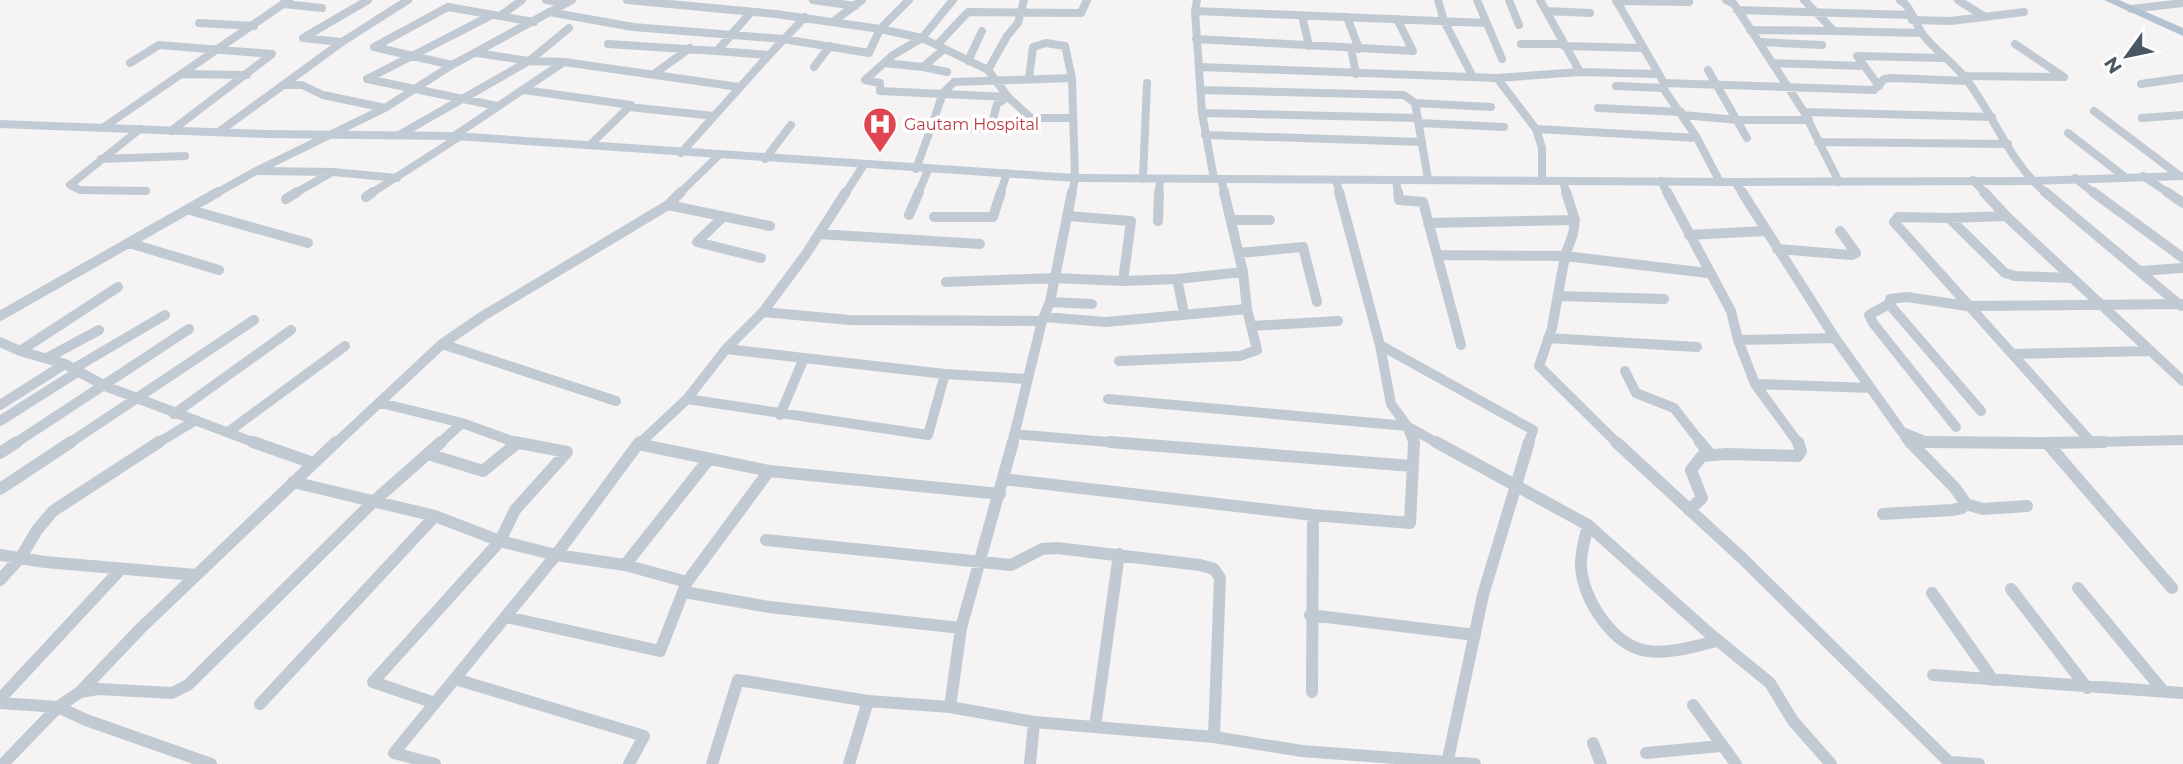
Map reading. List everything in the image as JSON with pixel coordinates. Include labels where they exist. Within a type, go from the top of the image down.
[{"type":"main road","points":[[2110,0],[2183,32]]},
{"type":"street","points":[[342,42],[303,38],[368,0]]},
{"type":"street","points":[[220,131],[342,42],[408,0]]},
{"type":"street","points":[[497,106],[367,79],[522,0]]},
{"type":"street","points":[[546,0],[569,1]]},
{"type":"street","points":[[627,0],[656,6],[686,6],[805,17],[922,38],[988,71],[996,78],[1007,97],[1031,118],[1071,118]]},
{"type":"street","points":[[656,6],[663,0]]},
{"type":"street","points":[[686,6],[693,0]]},
{"type":"street","points":[[813,0],[855,6]]},
{"type":"street","points":[[835,21],[862,0]]},
{"type":"street","points":[[869,52],[880,29],[909,0]]},
{"type":"street","points":[[953,0],[922,38],[892,55],[865,79],[880,83],[880,90],[1007,97]]},
{"type":"street","points":[[988,71],[1007,36],[1018,23],[1024,0]]},
{"type":"street","points":[[923,67],[968,12],[1081,13],[1087,0]]},
{"type":"street","points":[[1119,361],[1249,354],[1257,350],[1231,220],[1205,135],[1196,39],[1197,0]]},
{"type":"street","points":[[1438,0],[1444,21],[1474,77]]},
{"type":"street","points":[[1476,0],[1502,59]]},
{"type":"street","points":[[1509,0],[1519,25]]},
{"type":"street","points":[[1540,0],[1580,72]]},
{"type":"street","points":[[1726,0],[1737,10],[1788,86],[1809,120],[1839,182]]},
{"type":"street","points":[[1804,0],[1834,31]]},
{"type":"street","points":[[1900,0],[1921,33],[1942,58],[1966,79],[2008,144],[2013,159],[2031,181],[2182,305]]},
{"type":"street","points":[[1958,0],[1985,17]]},
{"type":"street","points":[[0,316],[256,171],[385,108],[452,65],[569,1]]},
{"type":"street","points":[[1616,1],[1689,2]]},
{"type":"street","points":[[1616,1],[1720,182]]},
{"type":"street","points":[[104,127],[286,2],[322,8]]},
{"type":"street","points":[[2131,9],[2183,3]]},
{"type":"street","points":[[452,65],[374,47],[448,6],[534,22]]},
{"type":"street","points":[[1737,10],[1814,11],[1951,21],[2024,12]]},
{"type":"street","points":[[1195,11],[1486,23]]},
{"type":"street","points":[[1547,11],[1590,13]]},
{"type":"street","points":[[550,12],[633,27],[783,38],[892,55]]},
{"type":"street","points":[[717,51],[751,12]]},
{"type":"street","points":[[1302,16],[1309,46]]},
{"type":"street","points":[[681,153],[783,38],[805,17]]},
{"type":"street","points":[[1347,17],[1355,48],[1356,74]]},
{"type":"street","points":[[1196,39],[1413,51],[1397,19]]},
{"type":"street","points":[[199,23],[254,26]]},
{"type":"street","points":[[399,135],[529,61],[569,28]]},
{"type":"street","points":[[1750,30],[1921,33]]},
{"type":"street","points":[[968,61],[982,31]]},
{"type":"street","points":[[1759,42],[1822,45]]},
{"type":"street","points":[[950,707],[961,628],[1000,494],[1027,379],[1050,302],[1075,178],[1071,118],[1072,78],[1065,46],[1046,43],[1033,47],[1029,78]]},
{"type":"street","points":[[608,44],[769,55]]},
{"type":"street","points":[[1521,44],[1643,48]]},
{"type":"street","points":[[1616,86],[1788,86],[1862,90],[1879,86],[1884,79],[1893,78],[2064,78],[2015,44]]},
{"type":"street","points":[[130,63],[159,45],[272,54],[172,131]]},
{"type":"street","points":[[814,67],[830,46]]},
{"type":"street","points":[[654,74],[690,48]]},
{"type":"street","points":[[477,52],[739,87]]},
{"type":"street","points":[[1879,86],[1856,58],[1860,54],[1942,58]]},
{"type":"street","points":[[366,197],[564,62]]},
{"type":"street","points":[[884,63],[947,72]]},
{"type":"street","points":[[1772,63],[1863,66]]},
{"type":"street","points":[[1199,67],[1497,78],[1580,72],[1657,74]]},
{"type":"street","points":[[1708,70],[1747,138]]},
{"type":"street","points":[[182,74],[247,75]]},
{"type":"street","points":[[909,215],[931,128],[943,93],[954,82],[996,78],[1072,78]]},
{"type":"street","points":[[1497,78],[1536,129],[1542,148],[1542,181]]},
{"type":"street","points":[[2141,84],[2183,78]]},
{"type":"street","points":[[1143,178],[1147,83]]},
{"type":"street","points":[[286,85],[302,85],[323,94],[385,108]]},
{"type":"street","points":[[524,90],[628,103],[631,105],[629,107]]},
{"type":"street","points":[[1200,90],[1395,94],[1411,98],[1419,120],[1429,179]]},
{"type":"street","points":[[931,128],[987,129],[991,127],[997,104],[1007,97]]},
{"type":"street","points":[[1415,103],[1491,107]]},
{"type":"street","points":[[629,107],[714,116]]},
{"type":"street","points":[[590,145],[629,107]]},
{"type":"street","points":[[1598,108],[1738,120],[1809,120]]},
{"type":"street","points":[[2094,111],[2182,176]]},
{"type":"street","points":[[1804,112],[1992,117]]},
{"type":"street","points":[[1202,113],[1419,120],[1504,127]]},
{"type":"street","points":[[2142,118],[2183,115]]},
{"type":"street","points":[[0,124],[265,134],[457,137],[922,170],[1075,178],[1839,182],[2031,181],[2182,176]]},
{"type":"street","points":[[765,159],[791,125]]},
{"type":"street","points":[[140,129],[70,185],[71,188],[146,191]]},
{"type":"street","points":[[1536,129],[1697,138]]},
{"type":"street","points":[[2068,133],[2125,177]]},
{"type":"street","points":[[1205,135],[1422,142]]},
{"type":"street","points":[[1818,142],[2008,144]]},
{"type":"street","points":[[101,159],[185,156]]},
{"type":"street","points":[[3,764],[58,706],[80,692],[196,575],[355,422],[381,403],[442,344],[483,316],[667,205],[718,156]]},
{"type":"street","points":[[435,764],[394,753],[556,555],[638,444],[687,399],[726,349],[763,312],[819,234],[863,166]]},
{"type":"street","points":[[256,171],[333,172],[397,178]]},
{"type":"street","points":[[286,199],[333,172]]},
{"type":"street","points":[[934,217],[993,217],[1007,173]]},
{"type":"street","points":[[2143,176],[2183,203]]},
{"type":"street","points":[[2075,178],[2126,219],[2183,258]]},
{"type":"street","points":[[1158,221],[1160,179]]},
{"type":"street","points":[[1003,479],[1313,515],[1410,523],[1414,442],[1407,426],[1391,404],[1380,345],[1336,180]]},
{"type":"street","points":[[1396,180],[1399,200],[1423,202],[1461,345]]},
{"type":"street","points":[[1973,180],[2006,216],[2183,381]]},
{"type":"street","points":[[1563,181],[1575,220],[1565,256],[1559,296],[1539,366],[1950,763],[1979,764]]},
{"type":"street","points":[[1661,181],[1708,273],[1731,311],[1738,340],[1755,384],[1782,418],[1801,451],[1798,456],[1789,457],[1750,453],[1702,456],[1691,470],[1702,498],[1689,510]]},
{"type":"street","points":[[1735,182],[1835,338],[1920,455],[1955,488],[1966,504],[1983,509],[2027,506]]},
{"type":"street","points":[[667,205],[770,226]]},
{"type":"street","points":[[190,209],[308,243]]},
{"type":"street","points":[[723,216],[697,242],[761,258]]},
{"type":"street","points":[[1067,216],[1131,222],[1123,281]]},
{"type":"street","points":[[2006,216],[1898,217],[1894,222],[2091,442]]},
{"type":"street","points":[[1949,218],[2005,273],[2015,276],[2072,278]]},
{"type":"street","points":[[1231,220],[1270,220]]},
{"type":"street","points":[[1428,223],[1575,220]]},
{"type":"street","points":[[1777,249],[1851,255],[1856,253],[1840,231]]},
{"type":"street","points":[[1689,235],[1765,232]]},
{"type":"street","points":[[819,234],[980,244]]},
{"type":"street","points":[[129,243],[219,270]]},
{"type":"street","points":[[1238,253],[1303,247],[1317,302]]},
{"type":"street","points":[[1437,255],[1565,256],[1708,273]]},
{"type":"street","points":[[2139,271],[2183,268]]},
{"type":"street","points":[[946,282],[1055,278],[1123,281],[1243,272]]},
{"type":"street","points":[[1177,279],[1184,313]]},
{"type":"street","points":[[20,351],[118,287]]},
{"type":"street","points":[[1559,296],[1664,299]]},
{"type":"street","points":[[1956,426],[1873,323],[1869,314],[1889,304],[1890,299],[1908,297],[1967,306],[2182,305]]},
{"type":"street","points":[[1050,302],[1092,304]]},
{"type":"street","points":[[1889,304],[1981,411]]},
{"type":"street","points":[[763,312],[850,320],[1043,319],[1106,322],[1247,309]]},
{"type":"street","points":[[0,405],[165,315]]},
{"type":"street","points":[[0,489],[254,320]]},
{"type":"street","points":[[1252,326],[1338,321]]},
{"type":"street","points":[[0,453],[190,329]]},
{"type":"street","points":[[47,358],[99,330]]},
{"type":"street","points":[[174,414],[291,330]]},
{"type":"street","points":[[1548,338],[1697,348]]},
{"type":"street","points":[[1738,340],[1835,338]]},
{"type":"street","points":[[0,342],[72,368],[105,386],[174,414],[313,463]]},
{"type":"street","points":[[442,344],[616,401]]},
{"type":"street","points":[[1380,345],[1533,430],[1514,484],[1475,635],[1447,763]]},
{"type":"street","points":[[228,432],[345,346]]},
{"type":"street","points":[[726,349],[945,374],[1027,379]]},
{"type":"street","points":[[2014,354],[2151,351]]},
{"type":"street","points":[[780,415],[804,358]]},
{"type":"street","points":[[0,421],[72,368]]},
{"type":"street","points":[[1625,370],[1636,393],[1674,408],[1710,454]]},
{"type":"street","points":[[687,399],[928,435],[945,374]]},
{"type":"street","points":[[1755,384],[1871,388]]},
{"type":"street","points":[[1108,399],[1407,426],[1588,525],[1717,640],[1770,683],[1793,721],[1831,764]]},
{"type":"street","points":[[381,403],[462,423],[517,443],[566,452],[515,510],[500,541],[373,682],[435,703]]},
{"type":"street","points":[[0,580],[53,511],[108,472],[196,420]]},
{"type":"street","points":[[80,692],[98,689],[172,693],[188,685],[373,502],[462,423]]},
{"type":"street","points":[[1902,432],[1927,442],[2183,440]]},
{"type":"street","points":[[1014,434],[1412,466]]},
{"type":"street","points":[[428,454],[483,471],[517,443]]},
{"type":"street","points":[[2047,443],[2172,588]]},
{"type":"street","points":[[638,444],[769,471],[1000,494]]},
{"type":"street","points":[[625,565],[709,459]]},
{"type":"street","points":[[506,617],[660,651],[686,587],[769,471]]},
{"type":"street","points":[[293,482],[435,516],[500,541],[556,555],[625,565],[686,587],[769,607],[961,628]]},
{"type":"street","points":[[1883,514],[1952,510],[1966,504]]},
{"type":"street","points":[[1312,692],[1310,615],[1313,515]]},
{"type":"street","points":[[260,704],[435,516]]},
{"type":"street","points":[[1588,525],[1582,551],[1583,577],[1602,617],[1624,640],[1638,649],[1655,651],[1717,640]]},
{"type":"street","points":[[766,540],[1011,565],[1042,550],[1057,548],[1119,554],[1214,569],[1220,578],[1214,737]]},
{"type":"street","points":[[1095,727],[1119,554]]},
{"type":"street","points":[[0,555],[196,575]]},
{"type":"street","points":[[0,701],[121,569]]},
{"type":"street","points":[[2078,588],[2164,692]]},
{"type":"street","points":[[2011,589],[2087,688]]},
{"type":"street","points":[[1932,593],[1993,680]]},
{"type":"street","points":[[1310,615],[1475,635]]},
{"type":"street","points":[[1933,675],[2183,693]]},
{"type":"street","points":[[455,679],[645,736],[629,764]]},
{"type":"street","points":[[712,764],[738,680],[868,701],[950,707],[1034,722],[1214,737],[1302,751],[1475,764]]},
{"type":"street","points":[[0,701],[58,706],[86,720],[211,764]]},
{"type":"street","points":[[849,764],[868,701]]},
{"type":"street","points":[[1693,705],[1736,764]]},
{"type":"street","points":[[1030,764],[1034,722]]},
{"type":"street","points":[[1593,743],[1601,764]]},
{"type":"street","points":[[1646,753],[1721,746]]},
{"type":"place","name":"Gautam Hospital","points":[[880,154]]}]
